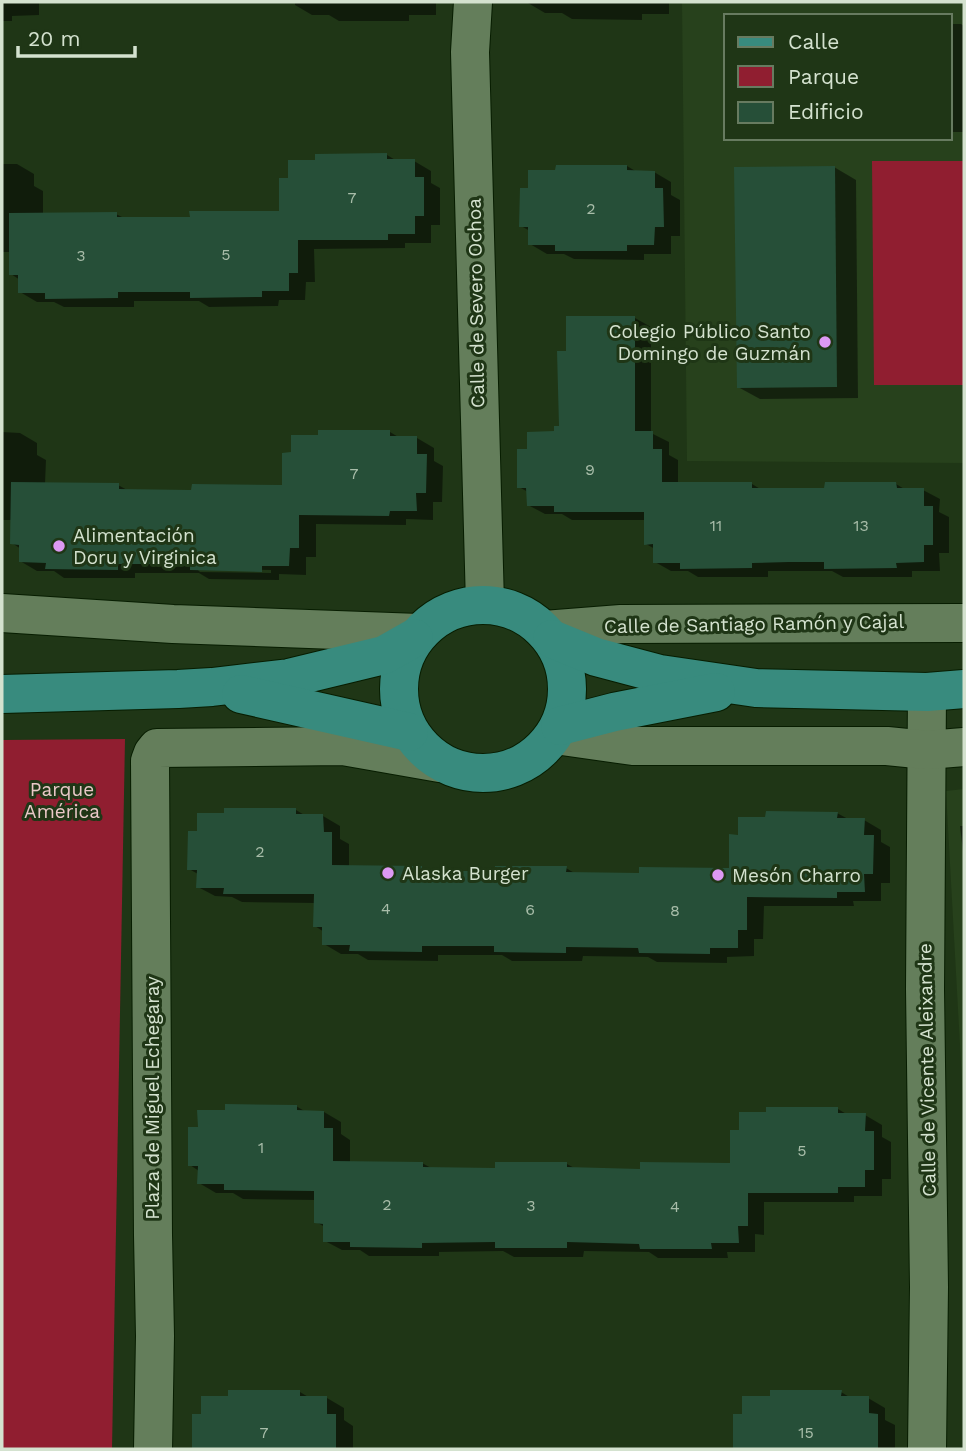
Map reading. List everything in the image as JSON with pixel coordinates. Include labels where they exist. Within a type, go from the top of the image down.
[{"type":"main road","points":[[2,694],[150,691],[289,678],[384,655],[417,635],[434,619],[458,607],[485,604],[517,611],[548,635],[563,659],[567,704],[557,730],[523,764],[513,767],[481,774],[439,763],[409,732],[400,709],[398,684],[403,660],[417,635]]},
{"type":"main road","name":"Calle de Santiago Ramón y Cajal","points":[[548,635],[596,657],[660,674],[757,688],[927,692],[964,689]]},
{"type":"main road","points":[[212,687],[409,732]]},
{"type":"main road","name":"Calle de Santiago Ramón y Cajal","points":[[557,730],[614,712],[717,692],[757,688]]},
{"type":"street","name":"Calle de Severo Ochoa","points":[[472,2],[470,52],[485,604]]},
{"type":"street","points":[[2,613],[417,635]]},
{"type":"street","name":"Calle de Santiago Ramón y Cajal","points":[[548,635],[621,624],[964,623]]},
{"type":"street","name":"Calle de Vicente Aleixandre","points":[[927,692],[927,1449]]},
{"type":"street","points":[[557,730],[633,746],[887,746],[927,750],[964,747]]},
{"type":"street","name":"Plaza de Miguel Echegaray","points":[[153,1449],[155,1336],[150,761],[153,753],[157,748],[343,746],[439,763]]},
{"type":"shaded area","name":"Colegio Público Santo Domingo de Guzmán","points":[[682,2],[964,2],[964,463],[687,461]]},
{"type":"shaded area","points":[[964,789],[964,1118],[946,791]]},
{"type":"green space","points":[[872,161],[964,161],[964,385],[874,385]]},
{"type":"green space","name":"Parque América","points":[[125,739],[112,1449],[2,1449],[2,740]]},
{"type":"building","points":[[387,153],[387,159],[415,159],[415,177],[424,177],[424,216],[415,216],[415,234],[388,234],[388,240],[298,240],[298,273],[289,273],[289,291],[262,291],[262,297],[190,298],[190,292],[118,292],[118,298],[45,299],[45,293],[18,293],[18,275],[9,275],[9,213],[117,212],[117,217],[190,217],[189,211],[279,211],[279,178],[288,178],[288,160],[315,160],[315,154]]},
{"type":"building","points":[[556,165],[627,165],[627,170],[655,171],[655,188],[663,188],[664,227],[655,227],[654,245],[627,245],[627,251],[555,251],[555,245],[528,245],[528,227],[519,227],[520,188],[528,188],[528,170],[555,170]]},
{"type":"building","points":[[835,166],[837,387],[737,388],[734,167]]},
{"type":"building","points":[[566,316],[635,316],[635,431],[653,431],[653,449],[662,449],[662,482],[752,482],[752,488],[824,488],[825,482],[896,482],[897,488],[924,488],[924,506],[933,506],[933,545],[924,545],[924,562],[896,563],[897,568],[824,569],[824,562],[789,562],[752,563],[752,568],[680,569],[680,563],[653,563],[653,544],[644,545],[644,512],[554,512],[554,506],[527,506],[526,488],[517,488],[517,449],[527,449],[527,432],[554,431],[554,426],[559,426],[557,351],[566,351]]},
{"type":"building","points":[[318,430],[390,430],[390,436],[417,436],[417,454],[427,454],[426,493],[416,493],[417,511],[390,511],[389,516],[299,515],[299,548],[290,548],[289,566],[262,566],[262,572],[190,570],[190,564],[118,564],[118,570],[45,569],[46,563],[19,562],[19,545],[10,544],[11,482],[119,483],[119,489],[191,490],[192,484],[282,485],[282,453],[291,452],[291,435],[318,435]]},
{"type":"building","points":[[224,808],[296,808],[296,814],[323,814],[324,832],[332,832],[332,865],[422,866],[422,871],[494,871],[495,866],[567,866],[566,872],[639,873],[639,867],[729,868],[729,834],[738,835],[738,817],[765,817],[766,811],[838,812],[837,818],[865,818],[864,835],[874,835],[873,874],[864,874],[865,892],[837,892],[837,898],[747,897],[747,930],[738,930],[738,948],[710,948],[710,954],[639,953],[638,948],[566,947],[566,953],[494,952],[494,946],[422,946],[422,952],[349,951],[350,945],[322,945],[322,927],[313,927],[314,894],[223,894],[224,888],[196,888],[197,870],[187,870],[188,831],[197,831],[197,813],[224,813]]},
{"type":"building","points":[[225,1104],[297,1105],[297,1110],[324,1111],[324,1128],[333,1128],[333,1161],[423,1162],[423,1167],[495,1168],[495,1162],[567,1162],[567,1167],[640,1169],[640,1162],[730,1163],[730,1130],[739,1130],[739,1112],[766,1112],[766,1107],[838,1107],[838,1113],[866,1113],[865,1131],[874,1131],[874,1170],[865,1170],[865,1187],[838,1187],[838,1193],[748,1193],[748,1226],[738,1226],[739,1243],[711,1243],[712,1249],[640,1249],[639,1244],[567,1242],[567,1248],[495,1248],[495,1242],[422,1243],[422,1248],[350,1247],[350,1242],[323,1242],[323,1224],[314,1223],[314,1191],[224,1190],[224,1184],[197,1184],[198,1166],[188,1166],[188,1127],[198,1127],[197,1110],[225,1110]]},
{"type":"building","points":[[228,1390],[300,1390],[300,1396],[327,1396],[327,1414],[336,1414],[336,1449],[192,1449],[192,1414],[201,1414],[201,1396],[228,1396]]},
{"type":"building","points":[[770,1390],[842,1390],[841,1396],[869,1396],[869,1413],[878,1414],[878,1449],[733,1449],[733,1414],[742,1414],[742,1396],[770,1396]]},
{"type":"place","name":"Colegio Público Santo Domingo de Guzmán","points":[[825,342]]},
{"type":"place","name":"Alimentación Doru y Virginica","points":[[59,546]]},
{"type":"place","name":"Alaska Burger","points":[[388,873]]},
{"type":"place","name":"Mesón Charro","points":[[718,875]]}]
